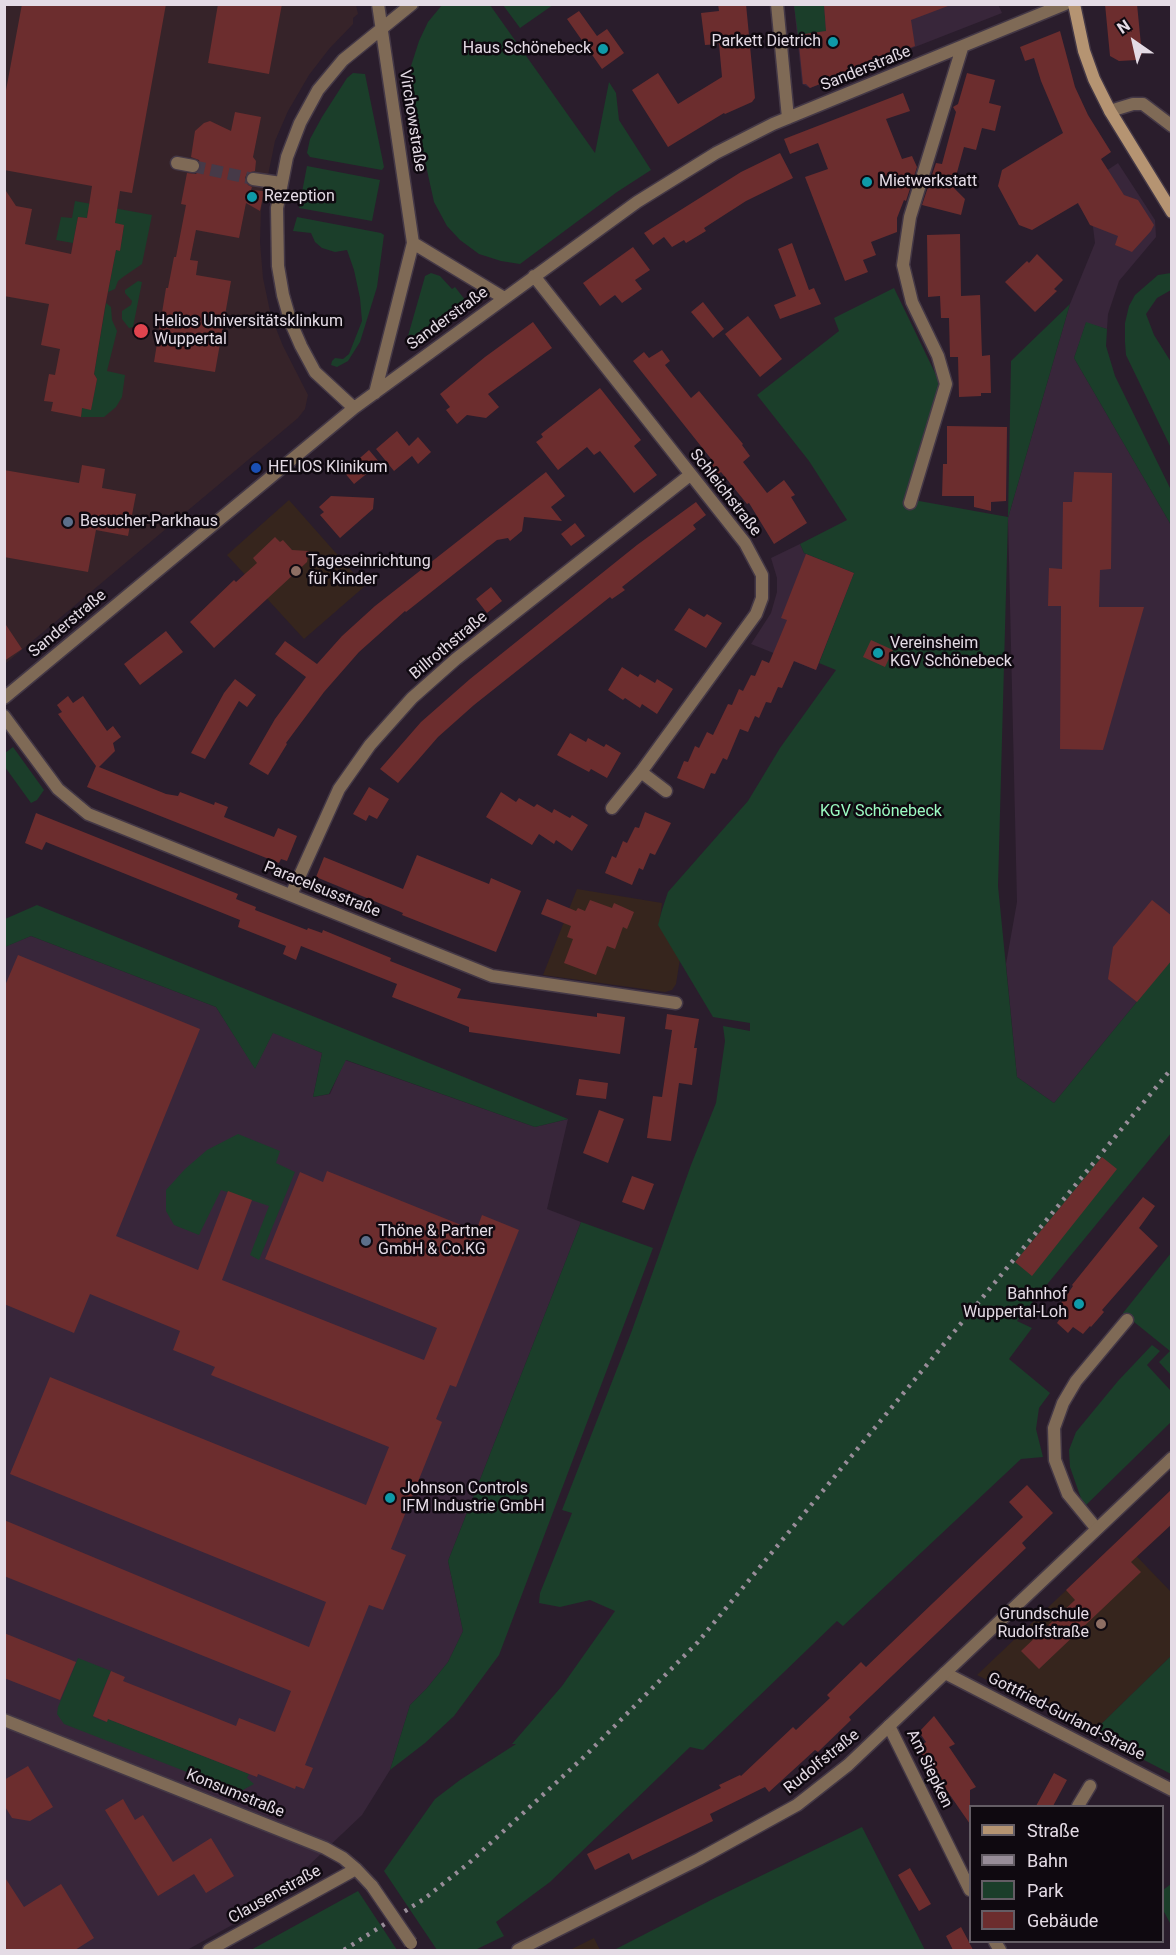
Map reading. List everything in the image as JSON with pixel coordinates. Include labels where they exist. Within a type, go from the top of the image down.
[{"type":"main road","points":[[1074,4],[1084,51],[1094,79],[1110,111],[1172,212]]},
{"type":"street","name":"Virchowstraße","points":[[375,393],[413,243],[378,4]]},
{"type":"street","points":[[354,408],[315,372],[301,346],[283,295],[278,266],[277,208],[287,157],[300,123],[318,90],[343,60],[411,4]]},
{"type":"street","points":[[777,4],[788,118]]},
{"type":"street","name":"Sanderstraße","points":[[4,698],[354,408],[637,202],[716,153],[788,118],[1065,4]]},
{"type":"street","points":[[910,503],[946,384],[938,357],[912,302],[903,265],[910,217],[962,48]]},
{"type":"street","points":[[1110,111],[1133,104],[1143,105],[1172,126]]},
{"type":"street","points":[[177,163],[193,166]]},
{"type":"street","points":[[253,179],[281,183]]},
{"type":"street","points":[[413,243],[504,298]]},
{"type":"street","name":"Schleichstraße","points":[[534,276],[745,543],[762,575],[762,597],[756,614],[641,772],[612,808]]},
{"type":"street","name":"Billrothstraße","points":[[291,895],[339,789],[370,745],[412,698],[456,659],[690,475]]},
{"type":"street","name":"Paracelsusstraße","points":[[4,716],[58,789],[88,814],[492,976],[676,1003]]},
{"type":"street","points":[[641,772],[666,791]]},
{"type":"street","points":[[1096,1528],[1068,1494],[1055,1460],[1054,1428],[1063,1403],[1076,1381],[1127,1320]]},
{"type":"street","name":"Rudolfstraße","points":[[519,1950],[699,1859],[797,1805],[848,1765],[1172,1458]]},
{"type":"street","name":"Gottfried-Gurland-Straße","points":[[945,1672],[1172,1790]]},
{"type":"street","name":"Konsumstraße","points":[[4,1720],[307,1840],[343,1858],[372,1886],[413,1947]]},
{"type":"street","name":"Am Siepken","points":[[890,1726],[969,1888]]},
{"type":"street","points":[[1079,1805],[1089,1786]]},
{"type":"street","name":"Clausenstraße","points":[[209,1950],[356,1869]]},
{"type":"shaded area","points":[[998,4],[1002,13],[810,88],[802,84],[794,5]]},
{"type":"shaded area","name":"Helios Universitätsklinkum Wuppertal","points":[[5,5],[356,5],[358,14],[353,18],[353,24],[329,49],[309,75],[288,111],[275,141],[261,210],[260,242],[263,278],[271,316],[283,346],[308,395],[305,409],[298,418],[5,664]]},
{"type":"shaded area","points":[[1118,163],[1155,220],[1156,237],[1119,281],[1108,314],[1107,329],[1086,323],[1074,358],[1171,525],[1171,960],[1054,1103],[1017,1077],[1006,964],[1017,902],[1008,518],[1070,304],[1095,243],[1093,227],[1078,204],[1091,181]]},
{"type":"shaded area","name":"Tageseinrichtung für Kinder","points":[[289,500],[365,586],[304,639],[227,555]]},
{"type":"shaded area","points":[[800,544],[804,553],[854,573],[816,670],[751,644],[771,613],[777,592],[777,578],[771,558]]},
{"type":"shaded area","points":[[577,889],[662,903],[660,919],[680,959],[676,984],[672,990],[665,992],[543,975]]},
{"type":"shaded area","points":[[31,936],[216,1007],[255,1068],[273,1032],[322,1053],[313,1097],[330,1094],[345,1060],[535,1127],[568,1119],[547,1209],[581,1222],[448,1561],[463,1631],[448,1662],[410,1705],[390,1770],[362,1815],[305,1869],[304,1881],[297,1889],[187,1950],[5,1950],[4,947]]},
{"type":"shaded area","name":"Grundschule Rudolfstraße","points":[[1120,1539],[1171,1592],[1171,1656],[1092,1733],[977,1675]]},
{"type":"shaded area","points":[[594,1938],[600,1950],[570,1950]]},
{"type":"green space","points":[[442,5],[490,5],[595,153],[609,82],[616,93],[619,120],[651,170],[617,192],[520,264],[479,254],[460,240],[447,226],[434,202],[410,93],[411,66],[428,22]]},
{"type":"green space","points":[[503,5],[553,5],[520,28]]},
{"type":"green space","points":[[794,5],[824,5],[826,31],[798,35]]},
{"type":"green space","points":[[353,73],[365,74],[384,167],[382,170],[310,157],[307,153],[310,139],[322,117],[347,78]]},
{"type":"green space","points":[[307,166],[380,180],[372,221],[299,208]]},
{"type":"green space","points":[[75,201],[152,215],[142,264],[118,281],[115,289],[108,292],[116,250],[120,251],[124,226],[115,223],[116,214],[88,210],[87,218],[78,217],[73,243],[56,240],[61,217],[72,218]]},
{"type":"green space","points":[[297,217],[384,235],[377,287],[360,342],[348,361],[337,367],[331,365],[332,361],[335,358],[343,359],[349,354],[362,321],[354,270],[347,250],[335,252],[322,248],[315,242],[311,233],[293,231]]},
{"type":"green space","points":[[431,273],[440,276],[452,289],[455,287],[466,301],[410,342],[408,336],[425,276]]},
{"type":"green space","points":[[1171,273],[1171,290],[1157,298],[1146,314],[1154,335],[1171,362],[1171,448],[1126,355],[1125,323],[1129,306],[1135,295],[1158,275]]},
{"type":"green space","points":[[138,281],[142,282],[133,327],[129,328],[122,319],[122,311],[131,305],[132,301],[125,290]]},
{"type":"green space","name":"KGV Schönebeck","points":[[894,288],[938,379],[938,394],[908,499],[1008,517],[1011,361],[1070,304],[1008,518],[998,886],[1017,1077],[1054,1103],[1171,960],[1172,1132],[1017,1321],[1032,1328],[1009,1359],[1050,1393],[1039,1408],[1036,1429],[1043,1457],[1021,1459],[843,1626],[837,1621],[703,1750],[690,1747],[550,1882],[496,1922],[504,1936],[475,1950],[437,1950],[384,1871],[435,1799],[516,1744],[512,1744],[562,1686],[615,1611],[590,1600],[560,1607],[539,1603],[540,1593],[572,1513],[562,1510],[631,1333],[691,1165],[716,1103],[725,1041],[723,1026],[750,1031],[750,1023],[713,1017],[658,925],[662,910],[668,892],[748,801],[780,748],[836,670],[819,663],[854,573],[804,553],[800,544],[847,520],[809,461],[757,395],[839,331],[834,318]]},
{"type":"green space","points":[[106,303],[111,307],[112,320],[117,331],[107,371],[125,375],[122,397],[116,407],[104,417],[81,417],[82,408],[91,409],[97,379],[94,374]]},
{"type":"green space","points":[[1086,322],[1107,329],[1106,346],[1115,376],[1171,490],[1171,525],[1074,358]]},
{"type":"green space","points":[[13,747],[44,790],[37,800],[31,803],[5,767],[5,753]]},
{"type":"green space","points":[[37,905],[568,1119],[535,1127],[346,1060],[329,1094],[313,1097],[322,1053],[273,1033],[255,1069],[216,1007],[31,936],[5,947],[5,919]]},
{"type":"green space","points":[[238,1134],[280,1151],[276,1163],[295,1172],[259,1260],[250,1255],[269,1206],[221,1190],[199,1235],[174,1225],[166,1211],[166,1190],[185,1169],[207,1150]]},
{"type":"green space","points":[[581,1222],[653,1248],[499,1655],[454,1716],[425,1743],[390,1770],[410,1705],[448,1662],[463,1631],[448,1561]]},
{"type":"green space","points":[[1171,1253],[1171,1375],[1159,1362],[1170,1351],[1123,1313]]},
{"type":"green space","points":[[1152,1345],[1160,1351],[1147,1365],[1171,1391],[1171,1422],[1084,1507],[1070,1467],[1069,1450],[1076,1432],[1118,1381]]},
{"type":"green space","points":[[1171,1656],[1171,1774],[1092,1733]]},
{"type":"green space","points":[[78,1658],[111,1671],[93,1717],[106,1722],[108,1719],[249,1774],[247,1778],[254,1784],[241,1791],[233,1790],[64,1724],[57,1714],[58,1707]]},
{"type":"green space","points":[[862,1827],[925,1950],[614,1950],[715,1898]]},
{"type":"green space","points":[[1171,1884],[1171,1925],[1164,1912],[1164,1889]]},
{"type":"green space","points":[[358,1891],[397,1950],[251,1950]]},
{"type":"building","points":[[22,4],[166,4],[132,193],[120,191],[115,223],[124,225],[120,251],[116,250],[105,307],[94,374],[97,379],[91,410],[82,408],[81,417],[51,411],[53,402],[44,401],[49,374],[55,375],[60,349],[41,345],[49,304],[4,296],[4,188],[16,206],[32,209],[25,244],[71,254],[78,217],[87,218],[92,186],[4,170],[4,101]]},
{"type":"building","points":[[218,4],[282,4],[269,74],[208,63]]},
{"type":"building","points":[[718,4],[746,4],[755,98],[752,102],[724,113],[668,147],[632,90],[658,73],[678,104],[722,77],[719,44],[705,45],[701,13],[719,11]]},
{"type":"building","points":[[824,4],[948,4],[948,6],[911,20],[915,46],[810,88],[803,84],[798,35],[826,31]]},
{"type":"building","points":[[1105,4],[1137,4],[1142,55],[1137,55],[1137,60],[1119,61],[1110,56]]},
{"type":"building","name":"Haus Schönebeck","points":[[579,11],[597,36],[607,29],[624,53],[602,69],[567,19]]},
{"type":"building","points":[[1060,31],[1075,87],[1088,115],[1111,152],[1101,159],[1124,195],[1138,200],[1154,225],[1132,252],[1115,245],[1118,236],[1090,225],[1078,203],[1032,230],[1019,225],[998,186],[1002,170],[1063,133],[1034,58],[1025,61],[1020,47]]},
{"type":"building","points":[[967,73],[995,80],[989,103],[1001,106],[995,131],[982,128],[976,150],[964,147],[953,187],[965,199],[961,215],[922,205],[936,163],[942,164],[956,112],[953,107],[958,104]]},
{"type":"building","points":[[903,93],[910,111],[886,119],[902,159],[912,156],[917,167],[906,201],[904,200],[897,218],[897,232],[871,242],[876,255],[863,260],[868,272],[845,281],[805,177],[828,169],[818,143],[790,154],[784,139]]},
{"type":"building","points":[[235,112],[261,117],[253,157],[256,161],[255,171],[247,173],[245,178],[248,185],[252,187],[251,190],[264,191],[260,211],[246,203],[239,238],[196,230],[190,260],[198,261],[196,275],[231,281],[215,372],[154,362],[166,288],[168,288],[174,257],[176,257],[186,205],[181,204],[187,173],[196,174],[201,167],[199,160],[191,157],[195,131],[210,121],[231,131]]},
{"type":"building","points":[[780,153],[793,178],[746,201],[704,228],[706,231],[686,243],[684,240],[672,247],[664,237],[653,245],[644,233],[741,172]]},
{"type":"building","points":[[960,234],[961,296],[980,295],[982,356],[990,355],[991,393],[981,393],[981,396],[959,397],[958,357],[950,357],[949,318],[941,318],[940,296],[928,297],[927,235]]},
{"type":"building","points":[[792,243],[809,290],[814,288],[821,304],[780,319],[774,305],[796,296],[778,249]]},
{"type":"building","points":[[633,247],[650,270],[635,280],[642,289],[622,303],[615,295],[600,306],[583,283]]},
{"type":"building","points":[[1037,254],[1063,280],[1054,289],[1057,291],[1035,312],[1005,282]]},
{"type":"building","points":[[703,302],[724,329],[713,338],[691,312]]},
{"type":"building","points":[[748,316],[782,359],[760,377],[725,334]]},
{"type":"building","points":[[533,322],[552,348],[488,394],[499,407],[486,418],[467,415],[457,424],[446,410],[450,407],[440,394]]},
{"type":"building","points":[[662,350],[670,361],[665,365],[691,398],[699,391],[743,444],[750,456],[743,462],[767,493],[784,480],[795,495],[791,497],[807,523],[774,544],[749,503],[747,504],[721,472],[718,474],[708,463],[712,460],[633,361],[644,352],[649,358]]},
{"type":"building","points":[[600,388],[641,440],[634,446],[657,475],[634,493],[600,451],[594,455],[587,447],[558,470],[536,442],[543,437],[541,434]]},
{"type":"building","points":[[947,426],[1007,427],[1006,501],[991,502],[991,511],[974,507],[974,496],[942,496],[943,464],[947,464]]},
{"type":"building","points":[[397,431],[409,446],[418,437],[431,452],[418,464],[412,456],[394,471],[376,449]]},
{"type":"building","points":[[369,450],[380,463],[354,484],[344,472]]},
{"type":"building","name":"Besucher-Parkhaus","points":[[82,465],[105,469],[102,488],[136,494],[128,536],[96,530],[88,572],[4,557],[4,470],[79,483]]},
{"type":"building","points":[[546,472],[565,496],[551,507],[562,521],[524,517],[522,531],[510,541],[508,538],[497,540],[405,611],[359,652],[324,692],[286,743],[268,775],[249,764],[275,719],[306,677],[275,654],[285,641],[317,664],[342,636],[375,606]]},
{"type":"building","points":[[1074,472],[1112,473],[1111,569],[1100,570],[1099,607],[1144,607],[1103,750],[1060,749],[1061,606],[1048,606],[1049,568],[1062,569],[1063,502],[1072,502]]},
{"type":"building","points":[[331,496],[374,498],[373,509],[340,538],[320,515],[324,512],[319,507]]},
{"type":"building","points":[[696,502],[706,515],[693,525],[696,529],[622,587],[625,590],[612,599],[610,597],[474,705],[438,737],[398,783],[380,769],[421,722],[470,679],[637,545]]},
{"type":"building","points":[[575,523],[585,536],[571,546],[561,534]]},
{"type":"building","points":[[275,537],[280,542],[283,540],[292,550],[309,551],[307,562],[214,648],[190,622],[234,580],[236,582],[257,563],[253,558]]},
{"type":"building","points":[[806,554],[854,573],[816,670],[794,661],[782,688],[778,687],[771,703],[766,702],[759,718],[755,716],[748,732],[740,729],[727,760],[723,758],[715,774],[711,773],[704,789],[677,778],[684,761],[688,762],[695,746],[699,748],[707,732],[713,735],[728,704],[732,705],[739,689],[743,691],[751,675],[755,676],[762,660],[769,663],[787,620],[781,618]]},
{"type":"building","points":[[491,587],[502,601],[487,613],[476,599]]},
{"type":"building","points":[[689,608],[704,617],[707,614],[722,623],[706,648],[674,630]]},
{"type":"building","points":[[4,622],[22,649],[4,661]]},
{"type":"building","points":[[166,631],[183,652],[140,685],[124,664]]},
{"type":"building","name":"Vereinsheim KGV Schönebeck","points":[[871,640],[893,650],[885,667],[863,657]]},
{"type":"building","points":[[622,667],[638,677],[640,674],[655,683],[657,679],[673,689],[657,714],[642,704],[640,708],[625,698],[623,700],[608,690]]},
{"type":"building","points":[[235,679],[256,695],[247,707],[239,701],[205,759],[191,753],[224,693]]},
{"type":"building","points":[[68,696],[73,703],[83,696],[107,731],[113,726],[121,737],[113,743],[115,751],[99,767],[166,794],[178,796],[180,792],[214,805],[215,802],[228,807],[224,817],[274,837],[278,828],[297,836],[287,861],[281,859],[279,863],[87,787],[96,766],[58,714],[62,712],[57,705]]},
{"type":"building","points":[[570,733],[586,742],[588,738],[604,747],[606,744],[621,753],[607,778],[591,769],[589,772],[557,755]]},
{"type":"building","points":[[369,787],[389,799],[377,819],[369,815],[366,821],[353,814]]},
{"type":"building","points":[[501,792],[516,802],[519,798],[534,807],[537,804],[552,813],[554,809],[570,818],[572,815],[588,825],[572,851],[556,840],[554,844],[539,834],[532,845],[486,817]]},
{"type":"building","points":[[645,812],[671,823],[655,855],[650,853],[643,870],[639,868],[632,885],[605,873],[612,856],[616,858],[623,841],[627,843],[635,827],[639,828]]},
{"type":"building","points":[[36,813],[238,894],[236,899],[256,907],[255,910],[307,930],[308,928],[322,933],[323,930],[391,958],[390,961],[461,989],[457,998],[597,1017],[597,1013],[625,1017],[620,1054],[469,1032],[469,1027],[392,997],[397,984],[301,946],[296,960],[283,954],[286,946],[238,927],[240,920],[46,842],[42,850],[25,843]]},
{"type":"building","points":[[417,855],[489,884],[491,878],[521,891],[496,952],[402,915],[403,913],[316,877],[324,857],[403,889]]},
{"type":"building","points":[[547,899],[576,911],[578,908],[585,911],[590,900],[612,908],[614,903],[634,912],[627,929],[623,927],[615,949],[607,946],[596,975],[564,963],[573,939],[567,937],[571,926],[541,914]]},
{"type":"building","points":[[1152,900],[1172,916],[1172,960],[1137,1002],[1108,979],[1113,947]]},
{"type":"building","points":[[18,955],[200,1029],[116,1236],[198,1270],[228,1191],[252,1200],[222,1280],[424,1360],[437,1328],[265,1259],[300,1172],[323,1182],[327,1171],[476,1231],[482,1215],[519,1230],[456,1387],[450,1385],[436,1419],[442,1422],[391,1549],[406,1555],[383,1610],[369,1605],[305,1765],[313,1768],[304,1789],[296,1786],[295,1789],[258,1774],[257,1777],[108,1719],[107,1722],[93,1716],[111,1671],[125,1677],[123,1681],[236,1726],[239,1718],[275,1732],[291,1691],[4,1576],[4,1520],[309,1647],[326,1602],[10,1474],[50,1377],[366,1505],[389,1447],[211,1375],[215,1367],[173,1350],[180,1331],[90,1294],[74,1333],[4,1304],[4,988]]},
{"type":"building","points":[[667,1014],[699,1019],[694,1048],[697,1048],[692,1085],[679,1083],[671,1141],[647,1138],[653,1096],[662,1097],[672,1030],[665,1029]]},
{"type":"building","points":[[579,1079],[608,1083],[606,1099],[576,1095]]},
{"type":"building","points":[[599,1110],[624,1119],[608,1163],[583,1153]]},
{"type":"building","points":[[1102,1157],[1117,1169],[1032,1276],[1015,1262]]},
{"type":"building","points":[[632,1176],[654,1184],[644,1210],[622,1202]]},
{"type":"building","points":[[1143,1197],[1155,1206],[1139,1228],[1158,1246],[1102,1310],[1104,1312],[1091,1327],[1083,1334],[1073,1327],[1068,1333],[1057,1323],[1061,1317],[1055,1312],[1072,1285]]},
{"type":"building","points":[[1027,1485],[1053,1513],[1022,1543],[1026,1548],[849,1717],[851,1720],[818,1752],[815,1750],[769,1792],[765,1787],[710,1814],[713,1821],[632,1860],[629,1853],[595,1870],[587,1854],[721,1788],[719,1785],[741,1776],[793,1727],[796,1730],[830,1698],[827,1695],[861,1662],[866,1667],[1023,1517],[1009,1502]]},
{"type":"building","points":[[1172,1489],[1172,1524],[1131,1562],[1141,1572],[1039,1669],[1021,1651],[1075,1600],[1066,1590]]},
{"type":"building","points":[[4,1633],[76,1662],[60,1700],[4,1678]]},
{"type":"building","points":[[934,1716],[955,1744],[949,1747],[976,1787],[970,1790],[969,1823],[918,1749],[926,1742],[919,1732]]},
{"type":"building","points":[[28,1766],[53,1807],[30,1821],[12,1818],[4,1805],[4,1780]]},
{"type":"building","points":[[1054,1773],[1067,1780],[1054,1805],[1037,1805]]},
{"type":"building","points":[[123,1799],[135,1820],[143,1815],[173,1862],[211,1838],[234,1876],[206,1893],[194,1874],[158,1896],[105,1810]]},
{"type":"building","points":[[910,1868],[931,1904],[919,1911],[898,1875]]},
{"type":"building","points":[[4,1876],[24,1907],[61,1884],[94,1938],[75,1950],[4,1950]]},
{"type":"building","points":[[961,1927],[973,1950],[953,1950],[946,1936]]},
{"type":"tunnel","points":[[193,166],[253,179]]},
{"type":"railway","points":[[344,1950],[424,1899],[469,1863],[585,1756],[698,1642],[1172,1068]]},
{"type":"place","name":"Parkett Dietrich","points":[[833,42]]},
{"type":"place","name":"Haus Schönebeck","points":[[603,49]]},
{"type":"place","name":"Mietwerkstatt","points":[[867,182]]},
{"type":"place","name":"Rezeption","points":[[252,197]]},
{"type":"place","name":"Helios Universitätsklinkum Wuppertal","points":[[141,331]]},
{"type":"place","name":"HELIOS Klinikum","points":[[256,468]]},
{"type":"place","name":"Besucher-Parkhaus","points":[[68,522]]},
{"type":"place","name":"Tageseinrichtung für Kinder","points":[[296,571]]},
{"type":"place","name":"Vereinsheim KGV Schönebeck","points":[[878,653]]},
{"type":"place","name":"Thöne & Partner GmbH & Co.KG","points":[[366,1241]]},
{"type":"place","name":"Bahnhof Wuppertal-Loh","points":[[1079,1304]]},
{"type":"place","name":"Johnson Controls IFM Industrie GmbH","points":[[390,1498]]},
{"type":"place","name":"Grundschule Rudolfstraße","points":[[1101,1624]]}]
